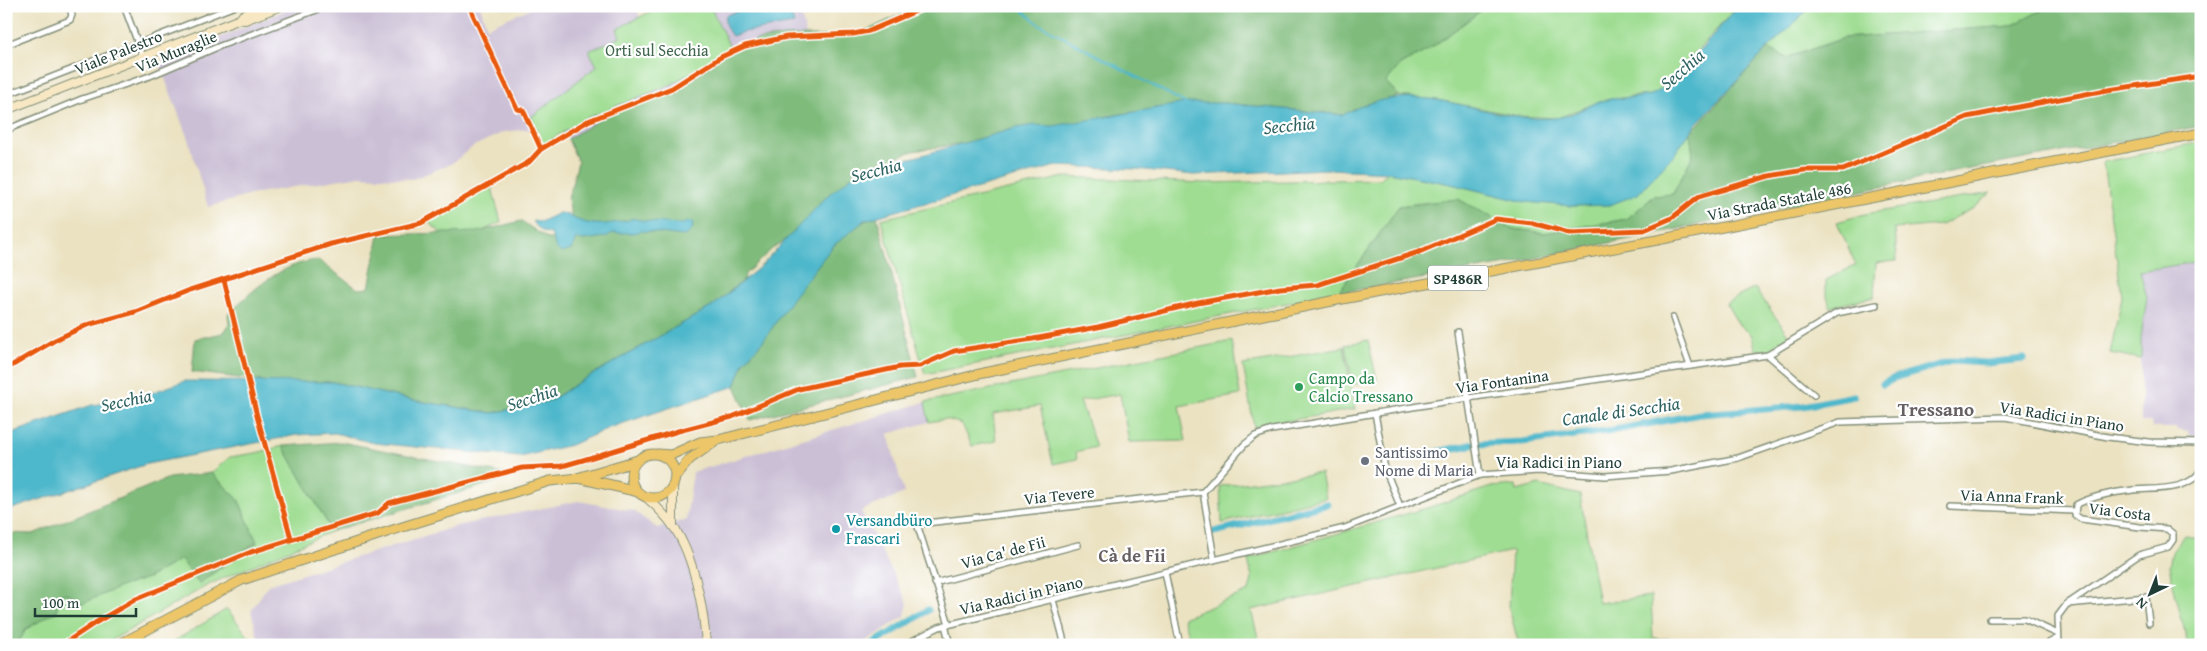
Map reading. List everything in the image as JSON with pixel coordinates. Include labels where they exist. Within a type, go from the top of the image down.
[{"type":"highway","name":"SP486R","points":[[579,478],[636,461]]},
{"type":"highway","name":"SP486R","points":[[579,478],[636,491]]},
{"type":"main road","name":"Viale Palestro","points":[[6,110],[240,19],[243,15],[266,6]]},
{"type":"main road","name":"Viale Palestro","points":[[240,19],[246,20],[281,6]]},
{"type":"main road","name":"Via Strada Statale 486","points":[[718,440],[1002,369],[1337,300],[1657,240],[2201,133]]},
{"type":"main road","name":"SP486R","points":[[636,461],[643,456],[671,454],[700,442],[718,440]]},
{"type":"main road","name":"SP486R","points":[[636,491],[647,498],[662,496],[690,459],[718,440]]},
{"type":"main road","points":[[658,454],[670,463],[674,481],[673,526]]},
{"type":"main road","points":[[636,461],[631,473],[631,479],[636,491]]},
{"type":"main road","name":"SP486R","points":[[118,645],[242,580],[550,481],[579,478]]},
{"type":"main road","points":[[647,498],[673,526],[692,566],[702,612],[706,645]]},
{"type":"street","points":[[6,45],[70,20],[72,15],[69,6]]},
{"type":"street","points":[[124,6],[143,57]]},
{"type":"street","points":[[6,95],[235,6]]},
{"type":"street","name":"Via Muraglie","points":[[6,130],[327,6]]},
{"type":"street","points":[[1814,395],[1768,355],[1837,313],[1876,305]]},
{"type":"street","points":[[1673,318],[1690,366]]},
{"type":"street","points":[[1458,332],[1480,475]]},
{"type":"street","name":"Via Fontanina","points":[[1203,492],[1244,445],[1255,436],[1272,430],[1468,398],[1768,355]]},
{"type":"street","points":[[1375,414],[1385,469],[1400,506]]},
{"type":"street","name":"Via Radici in Piano","points":[[904,645],[947,625],[1165,572],[1214,558],[1345,528],[1480,475],[1538,471],[1605,476],[1671,471],[1738,458],[1840,422],[1864,420],[2005,417],[2108,437],[2149,442],[2201,443]]},
{"type":"street","name":"Via Costa","points":[[2067,604],[2139,555],[2168,547],[2174,540],[2173,534],[2167,529],[2140,528],[2081,519],[2075,515],[2076,505],[2084,501],[2130,490],[2176,486],[2190,482],[2201,470]]},
{"type":"street","points":[[1203,492],[1214,558]]},
{"type":"street","name":"Via Tevere","points":[[935,583],[917,524],[1203,492]]},
{"type":"street","name":"Via Anna Frank","points":[[1950,506],[2074,511]]},
{"type":"street","name":"Via Ca' de Fii","points":[[935,583],[1078,545]]},
{"type":"street","points":[[1165,572],[1180,645]]},
{"type":"street","points":[[935,583],[947,625],[950,645]]},
{"type":"street","points":[[2059,645],[2058,616],[2067,604],[2146,597],[2149,623]]},
{"type":"street","points":[[1053,600],[1064,645]]},
{"type":"street","points":[[1990,619],[2024,619],[2058,636]]},
{"type":"street","points":[[2045,645],[2058,636]]},
{"type":"shaded area","points":[[295,6],[480,6],[487,27],[536,6],[635,6],[640,17],[665,6],[799,6],[806,35],[784,36],[727,50],[700,73],[664,94],[568,139],[556,126],[504,132],[474,146],[451,164],[413,179],[360,176],[258,193],[208,207],[188,139],[159,63]]},
{"type":"shaded area","points":[[2201,261],[2201,436],[2189,436],[2188,432],[2177,430],[2176,428],[2152,428],[2151,422],[2141,422],[2141,338],[2147,297],[2140,270]]},
{"type":"shaded area","points":[[925,402],[929,422],[888,434],[904,493],[861,511],[908,603],[905,616],[860,645],[260,645],[251,611],[268,585],[460,525],[578,501],[634,511],[657,528],[686,520],[693,472]]},
{"type":"green space","name":"Orti sul Secchia","points":[[661,6],[710,6],[731,49],[672,84],[584,119],[543,145],[531,117],[597,66],[589,51],[620,37],[617,29]]},
{"type":"green space","points":[[917,6],[1487,6],[1428,50],[1400,65],[1386,82],[1399,96],[1354,109],[1344,115],[1224,103],[1154,108],[1108,116],[1061,128],[913,151],[878,163],[856,178],[802,228],[772,249],[745,274],[744,279],[713,306],[579,382],[550,401],[492,413],[412,400],[333,382],[270,382],[192,372],[195,339],[223,333],[229,325],[228,314],[258,287],[280,272],[292,266],[318,260],[358,289],[369,288],[379,235],[478,232],[521,221],[548,239],[567,238],[574,229],[568,199],[578,162],[568,139],[605,116],[664,94],[700,73],[727,50],[757,40],[784,36],[841,36],[868,30]]},
{"type":"green space","points":[[1487,6],[1738,6],[1656,94],[1604,100],[1557,118],[1519,116],[1438,100],[1399,96],[1386,82],[1400,65],[1428,50]]},
{"type":"green space","points":[[1812,6],[2050,6],[2011,26],[1844,38],[1786,58],[1768,48]]},
{"type":"green space","points":[[2050,6],[2201,6],[2201,126],[1944,174],[1512,263],[1338,293],[1399,206],[1458,199],[1513,229],[1545,233],[1627,219],[1654,196],[1673,194],[1693,155],[1690,133],[1768,48],[1786,58],[1844,38],[2011,26]]},
{"type":"green space","points":[[1690,133],[1693,155],[1673,194],[1654,196],[1627,219],[1545,233],[1513,229],[1458,199],[1399,206],[1338,293],[925,374],[881,219],[1064,177],[1205,183],[1379,179],[1389,172],[1451,184],[1525,202],[1573,206],[1610,205],[1675,153]]},
{"type":"green space","points":[[2201,142],[2201,261],[2140,271],[2147,297],[2141,338],[2141,359],[2110,353],[2122,297],[2103,162]]},
{"type":"green space","points":[[491,184],[501,222],[468,238],[445,236],[427,221]]},
{"type":"green space","points":[[1991,193],[1974,208],[1941,225],[1895,229],[1897,261],[1876,263],[1874,297],[1830,307],[1826,292],[1826,280],[1856,265],[1837,222],[1865,214]]},
{"type":"green space","points":[[877,216],[918,377],[750,420],[735,386],[743,364],[765,339],[801,285],[830,250],[861,223]]},
{"type":"green space","points":[[1755,288],[1789,336],[1767,351],[1756,350],[1751,334],[1738,324],[1726,303]]},
{"type":"green space","points":[[1368,340],[1377,380],[1353,385],[1345,345]]},
{"type":"green space","points":[[1232,341],[1240,395],[1179,406],[1186,441],[1129,442],[1120,394],[1080,401],[1096,447],[1076,452],[1077,459],[1053,464],[1040,406],[993,414],[996,441],[972,446],[962,424],[946,419],[929,422],[925,402]]},
{"type":"green space","name":"Campo da Calcio Tressano","points":[[1344,347],[1355,409],[1254,427],[1243,365]]},
{"type":"green space","points":[[341,442],[515,476],[332,531],[283,446]]},
{"type":"green space","points":[[283,446],[332,531],[208,585],[103,645],[17,645],[26,629],[41,620],[58,595],[125,585],[148,578],[181,559],[199,583],[257,543],[238,499],[211,473],[230,457]]},
{"type":"green space","points":[[211,473],[238,499],[257,542],[225,563],[199,584],[181,559],[148,578],[125,585],[83,603],[66,593],[58,595],[57,611],[26,629],[17,645],[6,645],[6,533],[33,534],[169,478]]},
{"type":"green space","points":[[1321,473],[1326,498],[1222,523],[1220,486]]},
{"type":"green space","points":[[1516,485],[1517,491],[1539,485],[1580,495],[1599,603],[1651,596],[1653,638],[1701,641],[1704,645],[1519,645],[1509,608],[1512,551],[1251,610],[1260,645],[1191,645],[1183,618],[1249,591],[1252,579],[1248,559],[1427,508],[1491,487]]},
{"type":"green space","points":[[2185,534],[2201,539],[2201,645],[2188,645],[2169,567],[2172,552]]},
{"type":"green space","points":[[227,609],[255,645],[168,645]]},
{"type":"water","points":[[757,6],[789,6],[794,24],[744,32],[732,36],[725,23],[726,15]]},
{"type":"water","name":"Secchia","points":[[1738,6],[1812,6],[1768,48],[1696,124],[1675,153],[1638,194],[1610,205],[1573,206],[1525,202],[1451,184],[1389,172],[1328,169],[1193,175],[1136,169],[1056,166],[865,220],[833,246],[794,296],[763,341],[744,362],[735,386],[609,428],[571,445],[520,457],[374,443],[335,433],[297,435],[147,464],[6,511],[6,435],[92,405],[133,399],[185,381],[333,382],[412,400],[492,413],[550,401],[579,382],[713,306],[761,266],[828,195],[855,174],[873,166],[915,157],[1016,128],[1034,125],[1053,126],[1185,103],[1224,103],[1343,115],[1370,103],[1397,98],[1423,98],[1528,118],[1561,117],[1605,100],[1647,96],[1657,92],[1678,74]]},
{"type":"water","points":[[559,213],[593,224],[611,223],[633,218],[677,224],[693,222],[693,225],[691,231],[684,236],[642,231],[613,233],[605,237],[584,240],[576,239],[571,250],[561,253],[556,248],[551,234],[543,232],[532,222],[540,222]]},
{"type":"waterway","points":[[1017,6],[1039,24],[1185,103]]},
{"type":"waterway","name":"Canale di Secchia","points":[[1883,384],[1897,377],[1952,361],[1987,363],[2024,359]]},
{"type":"waterway","name":"Canale di Secchia","points":[[1393,457],[1432,453],[1475,444],[1522,442],[1615,430],[1700,414],[1803,406],[1854,396]]},
{"type":"waterway","name":"Canale di Secchia","points":[[1214,532],[1328,504]]},
{"type":"waterway","name":"Canale di Secchia","points":[[871,645],[928,610]]},
{"type":"cycle path","points":[[469,6],[517,109],[523,110],[541,149]]},
{"type":"cycle path","points":[[6,369],[55,340],[87,325],[135,312],[190,290],[331,244],[421,223],[529,162],[541,149],[588,121],[672,88],[721,57],[745,46],[787,37],[853,34],[869,31],[928,6]]},
{"type":"cycle path","points":[[62,645],[136,599],[251,552],[378,513],[389,503],[522,468],[562,466],[678,431],[732,417],[799,389],[900,367],[920,366],[954,351],[1098,327],[1198,303],[1280,288],[1317,285],[1419,252],[1496,219],[1532,223],[1569,233],[1644,230],[1672,218],[1698,197],[1769,176],[1805,170],[1843,170],[1967,117],[2101,91],[2201,76]]},
{"type":"cycle path","points":[[224,280],[257,416],[291,538]]},
{"type":"place","name":"Campo da Calcio Tressano","points":[[1299,387]]},
{"type":"place","name":"Santissimo Nome di Maria","points":[[1365,461]]},
{"type":"place","name":"Versandbüro Frascari","points":[[836,529]]},
{"type":"district","name":"Tressano","points":[[1936,409]]},
{"type":"district","name":"Cà de Fii","points":[[1132,555]]}]
